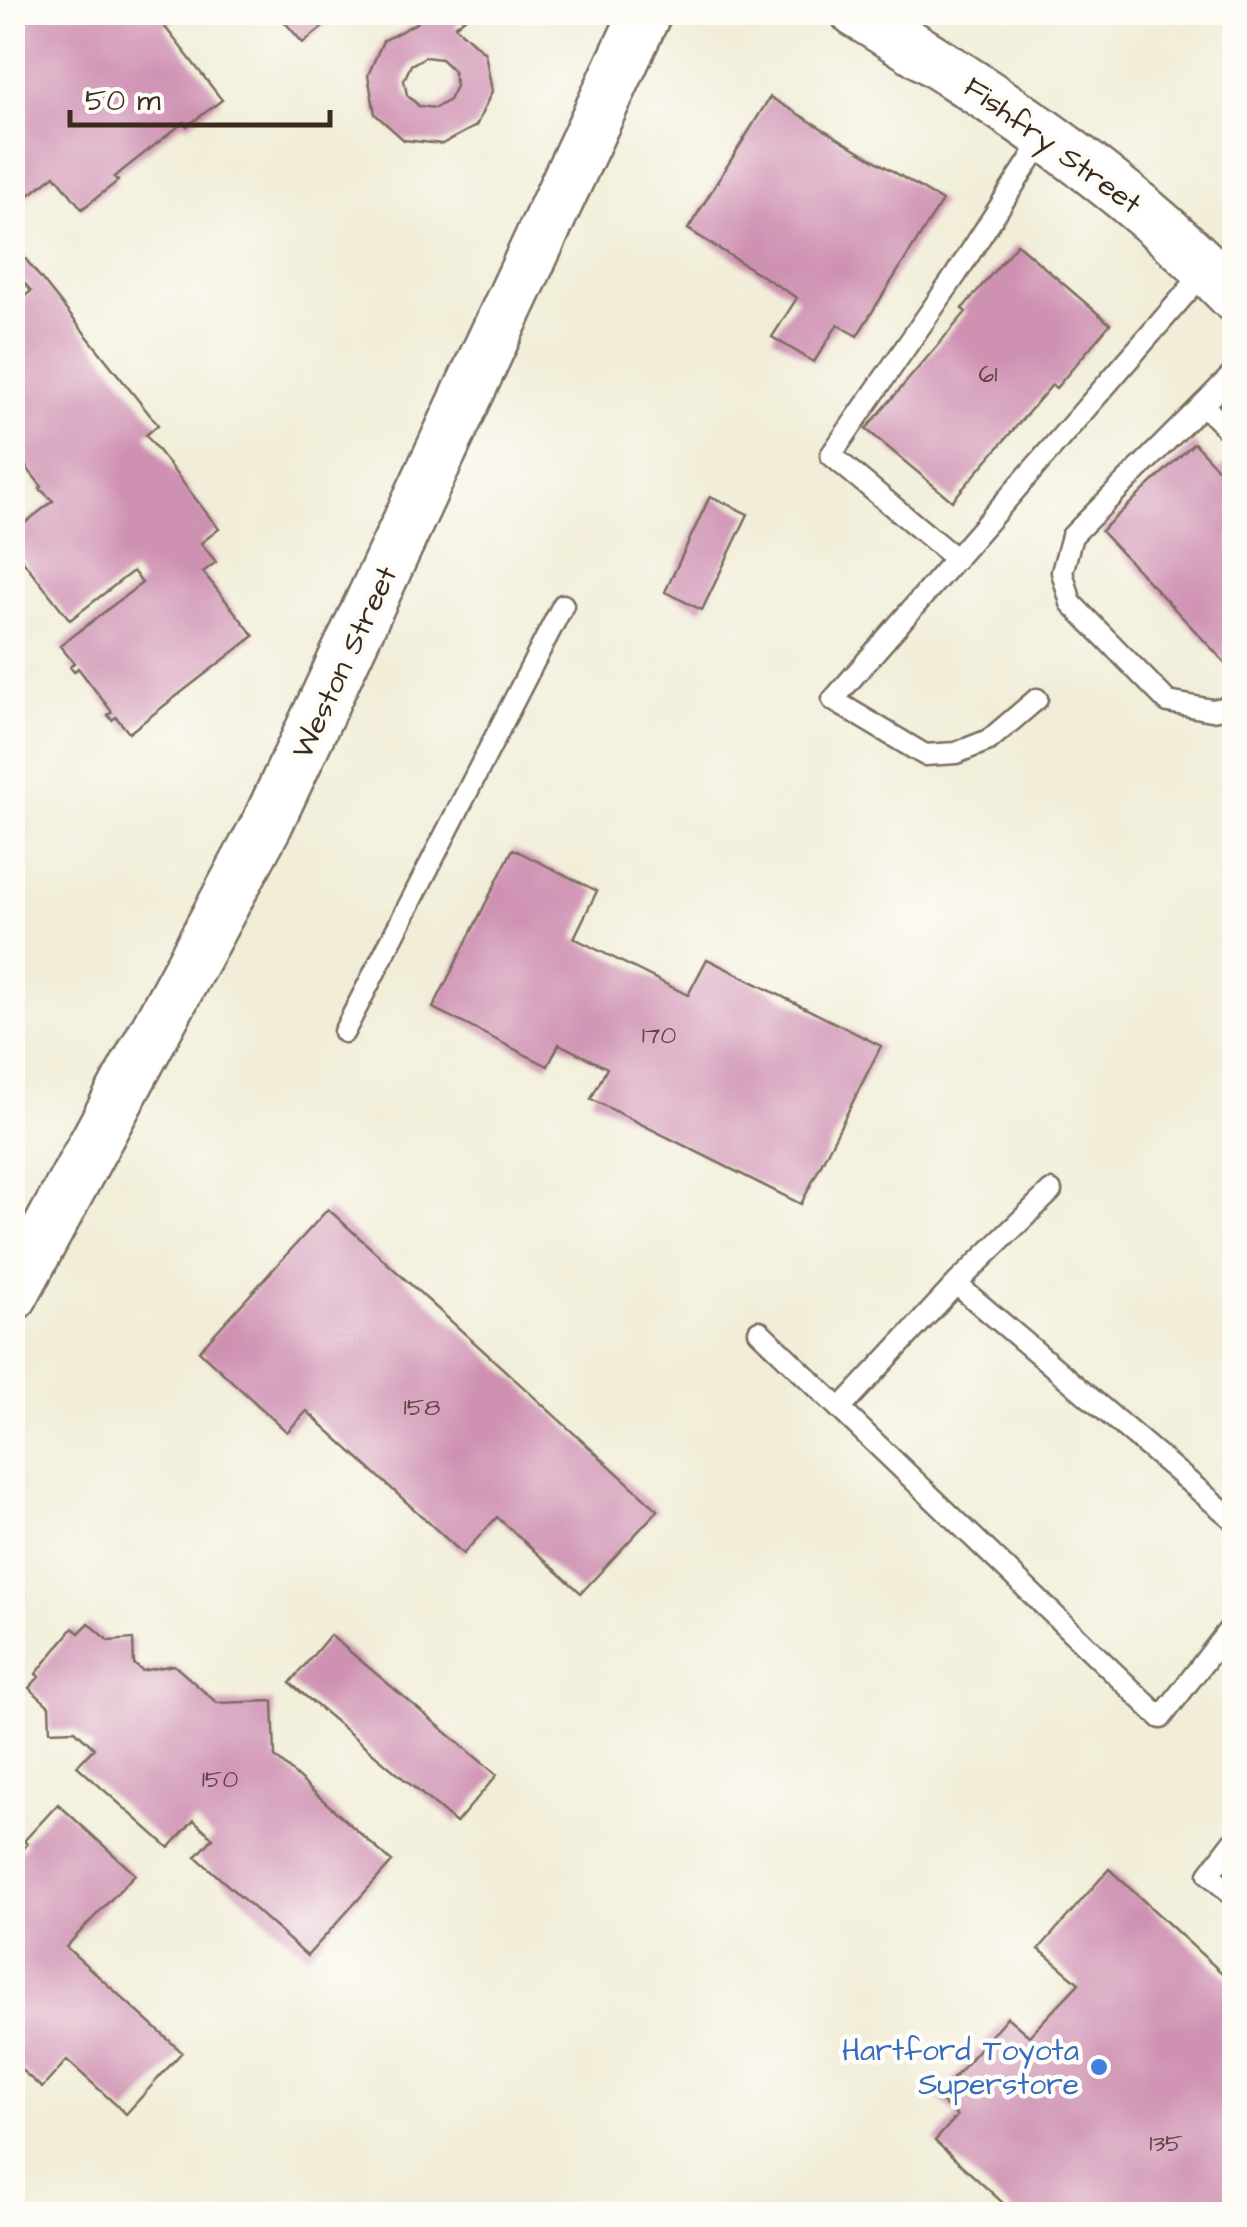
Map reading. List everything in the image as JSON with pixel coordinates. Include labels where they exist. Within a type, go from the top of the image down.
[{"type":"street","name":"Weston Street","points":[[12,1296],[274,810],[646,12]]},
{"type":"street","name":"Fishfry Street","points":[[856,12],[1046,134],[1138,204],[1221,282]]},
{"type":"lane","points":[[956,559],[831,455],[955,276],[1046,134]]},
{"type":"lane","points":[[1037,699],[988,740],[956,753],[925,755],[833,700],[956,559],[1221,282]]},
{"type":"lane","points":[[1234,373],[1072,536],[1062,572],[1071,603],[1168,702],[1212,710],[1234,706]]},
{"type":"lane","points":[[1203,405],[1234,436]]},
{"type":"lane","points":[[344,1032],[563,605]]},
{"type":"lane","points":[[840,1409],[956,1284],[1051,1191]]},
{"type":"lane","points":[[956,1284],[1234,1520]]},
{"type":"lane","points":[[759,1330],[1161,1718],[1234,1624]]},
{"type":"lane","points":[[1234,1841],[1210,1874],[1234,1896]]},
{"type":"building","points":[[12,12],[187,12],[165,27],[222,100],[187,126],[184,122],[114,177],[118,181],[82,209],[55,175],[20,202],[12,192]]},
{"type":"building","points":[[276,12],[330,12],[334,18],[303,43]]},
{"type":"building","points":[[422,12],[472,12],[455,26],[485,53],[492,91],[476,126],[442,144],[404,140],[375,114],[368,75],[383,41],[418,22]],"holes":[[[425,57],[441,59],[453,70],[456,86],[449,100],[435,108],[419,106],[407,95],[404,80],[411,65]]]},
{"type":"building","points":[[770,97],[942,201],[857,336],[838,324],[814,362],[772,337],[797,298],[688,229]]},
{"type":"building","points":[[12,242],[158,425],[146,435],[219,529],[201,543],[216,562],[203,572],[254,636],[129,733],[116,717],[112,720],[108,715],[112,712],[78,668],[74,672],[70,667],[74,663],[60,646],[142,583],[133,571],[70,620],[12,547],[12,533],[53,501],[12,449],[17,443],[12,438],[12,300],[16,297],[19,301],[31,291],[18,275],[12,279]]},
{"type":"building","points":[[1017,244],[1110,324],[952,501],[866,429],[966,312],[962,309]]},
{"type":"building","points":[[1194,443],[1219,470],[1225,465],[1234,475],[1234,534],[1229,539],[1234,545],[1229,549],[1234,555],[1234,672],[1101,531]]},
{"type":"building","points":[[710,496],[748,514],[702,610],[665,592]]},
{"type":"building","points":[[513,849],[597,891],[574,938],[688,995],[707,959],[881,1046],[801,1204],[591,1099],[607,1068],[559,1044],[548,1066],[433,1008]]},
{"type":"building","points":[[328,1209],[658,1510],[581,1593],[497,1517],[463,1554],[307,1411],[287,1432],[199,1351]]},
{"type":"building","points":[[89,1623],[109,1641],[133,1639],[134,1664],[142,1671],[174,1665],[217,1703],[273,1701],[275,1757],[392,1862],[307,1956],[196,1857],[213,1838],[194,1820],[169,1848],[77,1766],[94,1748],[75,1730],[50,1731],[49,1706],[29,1688],[73,1628],[79,1633]]},
{"type":"building","points":[[330,1635],[497,1775],[456,1823],[290,1683]]},
{"type":"building","points":[[58,1804],[135,1874],[66,1947],[182,2052],[126,2114],[67,2060],[42,2088],[12,2062],[12,1860]]},
{"type":"building","name":"Hartford Toyota Superstore","points":[[1109,1869],[1234,1984],[1234,2214],[1015,2214],[935,2141],[957,2116],[937,2097],[1007,2017],[1029,2036],[1079,1983],[1039,1949]]},
{"type":"place","name":"Hartford Toyota Superstore","points":[[1099,2067]]}]
